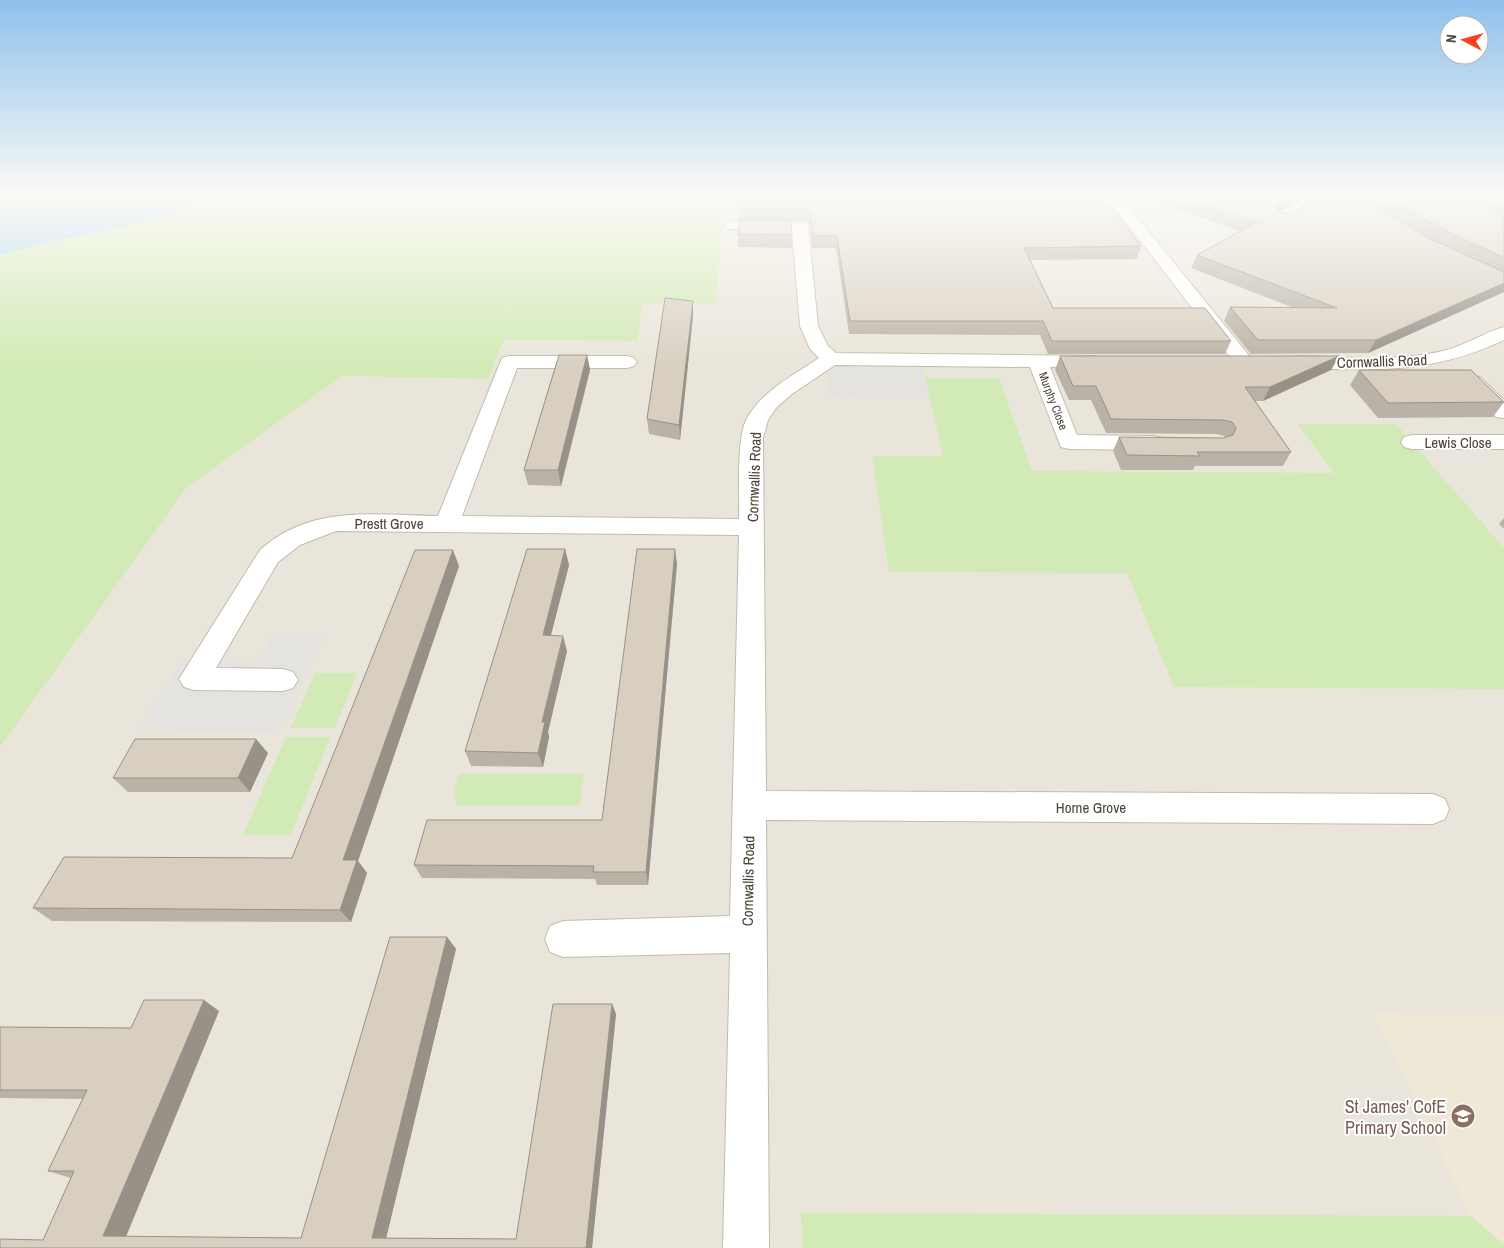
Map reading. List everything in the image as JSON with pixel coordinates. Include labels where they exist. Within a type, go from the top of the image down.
[{"type":"street","points":[[803,253],[809,326],[820,350],[832,359],[1115,362]]},
{"type":"street","points":[[1158,253],[1244,362]]},
{"type":"street","name":"Cornwallis Road","points":[[1216,362],[1399,362],[1426,360],[1448,356],[1474,347],[1504,333]]},
{"type":"street","points":[[1448,356],[1504,412]]},
{"type":"street","name":"Cornwallis Road","points":[[746,1248],[752,438],[757,420],[769,404],[785,390],[832,359]]},
{"type":"street","points":[[447,523],[509,362],[627,362]]},
{"type":"street","name":"Murphy Close","points":[[1038,362],[1069,442],[1177,443]]},
{"type":"street","name":"Lewis Close","points":[[1412,442],[1504,442]]},
{"type":"street","name":"Prestt Grove","points":[[283,680],[194,679],[269,556],[290,538],[304,531],[336,523],[752,527]]},
{"type":"street","name":"Horne Grove","points":[[750,805],[1433,809]]},
{"type":"street","points":[[563,939],[748,934]]},
{"type":"shaded area","points":[[720,253],[1504,253],[1504,1248],[0,1248],[0,745],[185,488],[342,376],[488,379],[504,340],[637,341],[643,303],[716,303]]},
{"type":"shaded area","points":[[921,361],[930,398],[829,397],[827,362]]},
{"type":"shaded area","points":[[327,633],[278,733],[137,730],[183,659],[256,663],[273,634]]},
{"type":"shaded area","name":"St James' CofE Primary School","points":[[1374,1014],[1504,1016],[1504,1245],[1471,1216]]},
{"type":"green space","points":[[9,253],[720,253],[716,303],[643,303],[637,341],[504,340],[488,379],[342,376],[186,488],[0,747],[0,256]]},
{"type":"green space","points":[[925,378],[999,378],[1032,471],[1334,473],[1298,424],[1396,424],[1504,548],[1504,689],[1174,687],[1127,573],[889,572],[872,456],[943,456]]},
{"type":"green space","points":[[315,673],[357,673],[335,728],[291,728]]},
{"type":"green space","points":[[286,737],[330,737],[291,835],[243,835]]},
{"type":"green space","points":[[459,774],[584,774],[579,806],[457,806],[454,794]]},
{"type":"green space","points":[[801,1213],[1471,1216],[1504,1245],[1504,1248],[803,1248]]},
{"type":"building","points":[[840,253],[1027,253],[1053,308],[1205,308],[1231,341],[1052,341],[1043,321],[850,321]]},
{"type":"building","points":[[1200,253],[1462,253],[1504,272],[1504,283],[1376,340],[1258,340],[1230,307],[1337,308],[1197,255]]},
{"type":"building","points":[[1494,253],[1504,253],[1504,258]]},
{"type":"building","points":[[665,298],[693,301],[679,425],[647,419]]},
{"type":"building","points":[[559,355],[587,355],[558,470],[524,470]]},
{"type":"building","points":[[1060,356],[1339,356],[1270,387],[1245,387],[1291,452],[1197,452],[1200,456],[1127,455],[1119,437],[1223,438],[1233,435],[1236,428],[1232,422],[1223,420],[1111,419],[1096,386],[1073,386]]},
{"type":"building","points":[[1359,370],[1471,370],[1504,402],[1388,403]]},
{"type":"building","points":[[527,549],[565,549],[543,635],[563,636],[542,722],[545,722],[538,753],[465,751]]},
{"type":"building","points":[[637,549],[675,549],[646,872],[593,872],[594,866],[414,865],[427,820],[602,820]]},
{"type":"building","points":[[415,550],[453,550],[343,860],[357,860],[340,910],[33,908],[64,857],[292,858]]},
{"type":"building","points":[[135,739],[256,739],[238,778],[113,778]]},
{"type":"building","points":[[390,937],[447,937],[372,1238],[516,1239],[553,1004],[612,1004],[586,1248],[0,1248],[0,1239],[43,1240],[74,1171],[48,1171],[87,1090],[0,1090],[0,1027],[131,1028],[144,1000],[204,1000],[103,1236],[301,1238]]},
{"type":"place","name":"St James' CofE Primary School","points":[[1463,1116]]}]
